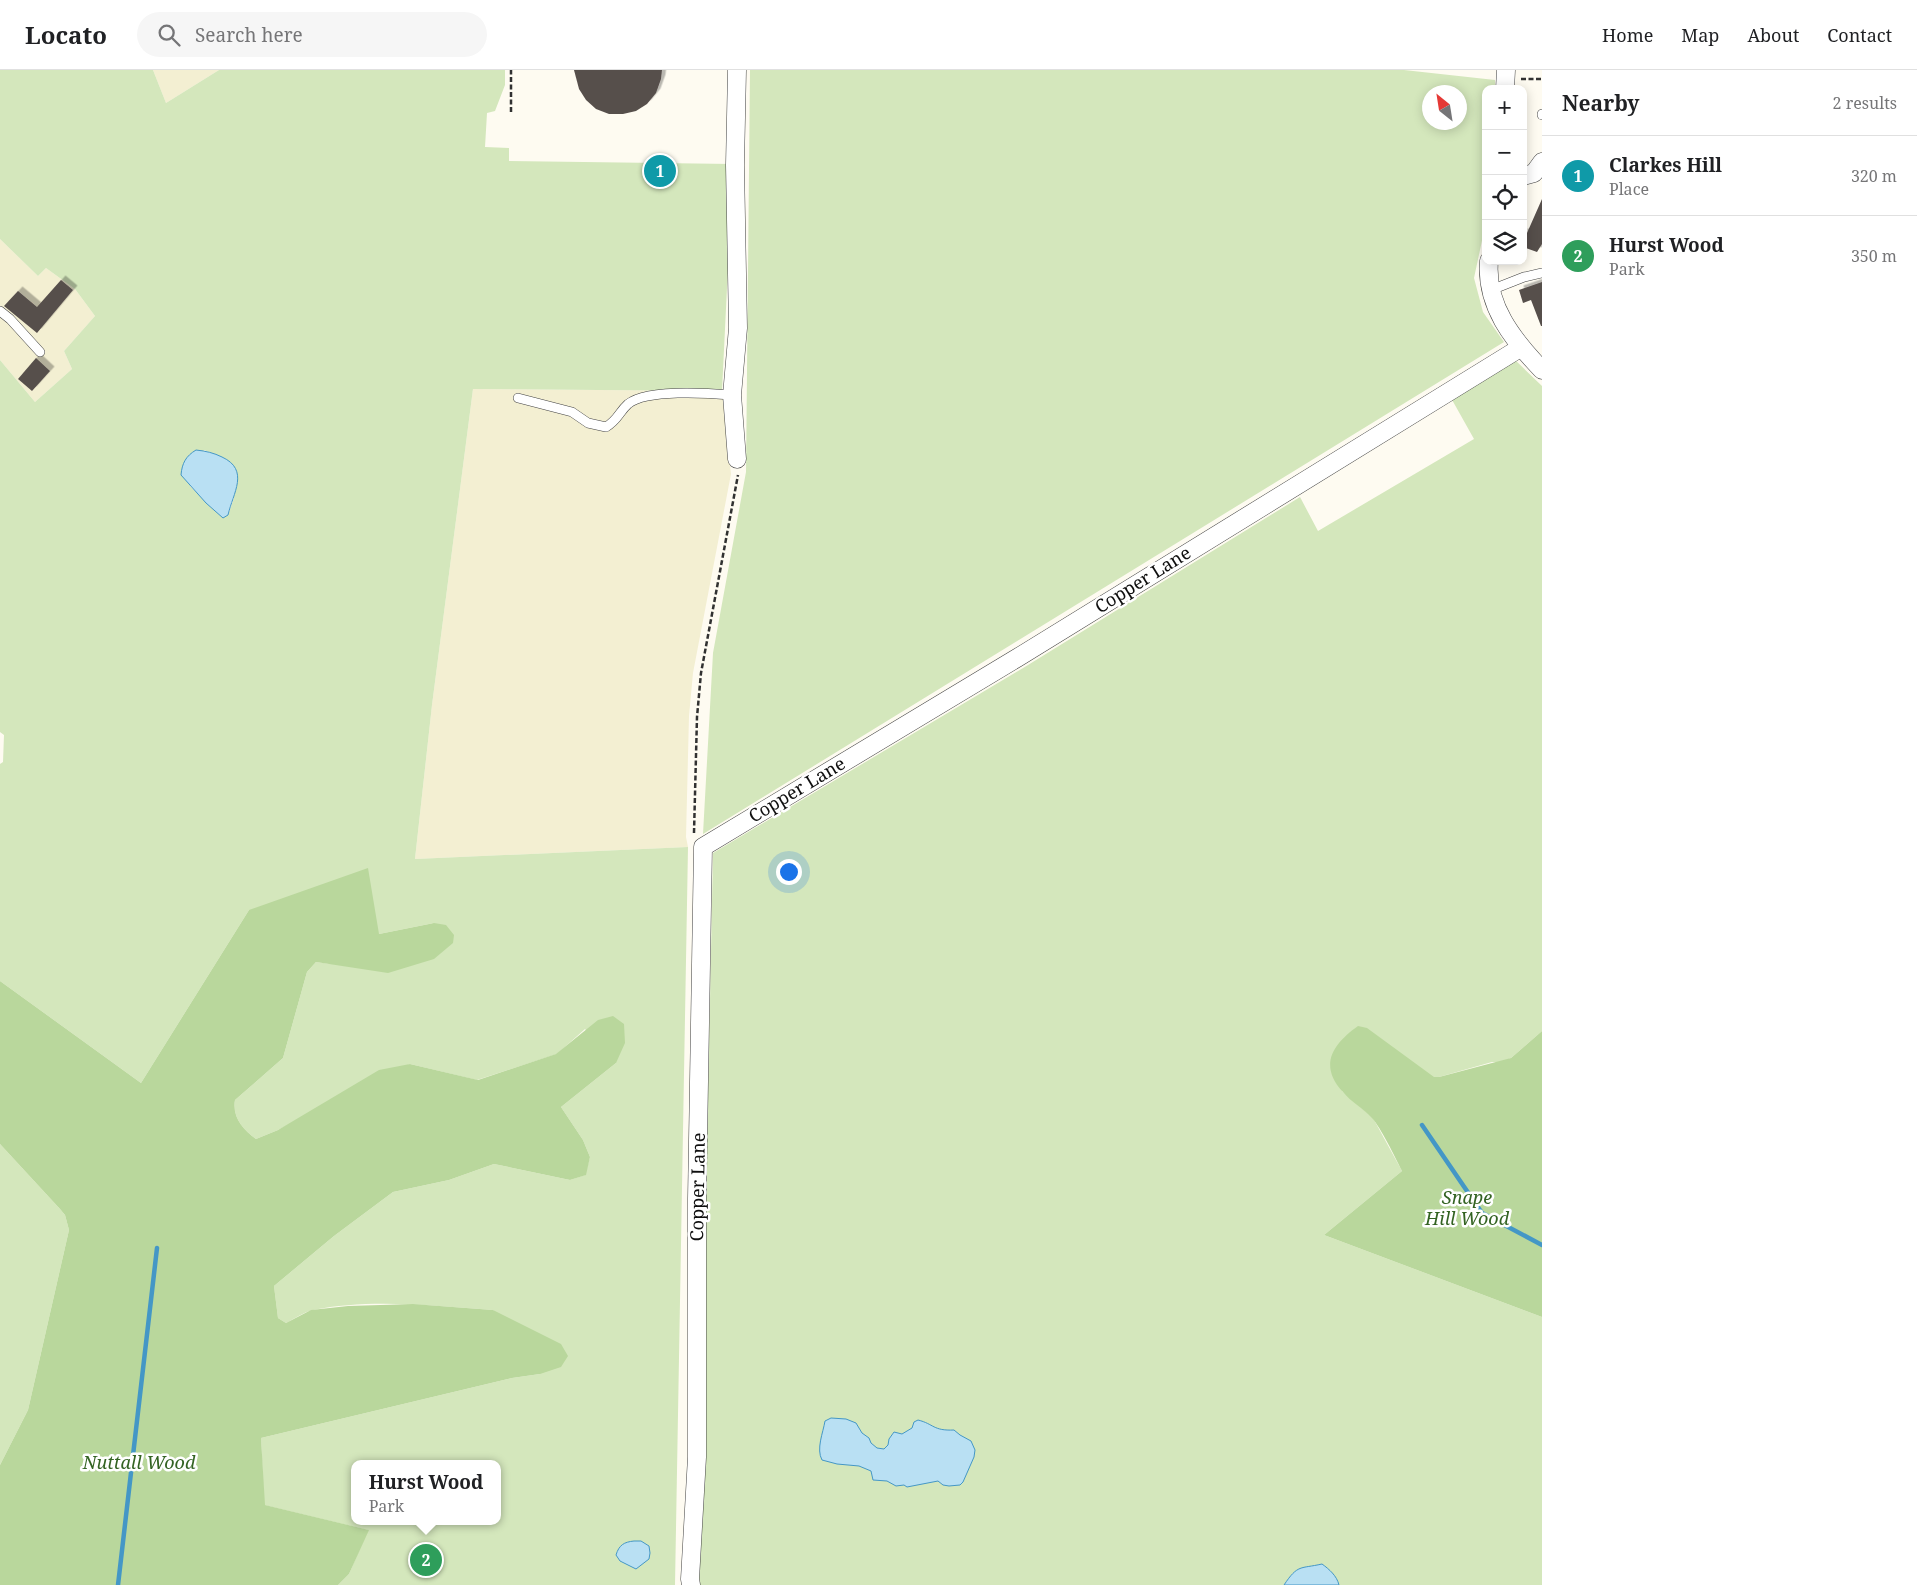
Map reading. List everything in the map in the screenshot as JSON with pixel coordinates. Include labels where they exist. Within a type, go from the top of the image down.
[{"type":"street","points":[[736,70],[735,165],[738,328],[732,395],[737,459]]},
{"type":"street","points":[[1527,175],[1534,173],[1542,162]]},
{"type":"street","points":[[1489,265],[1491,290],[1501,318],[1520,348],[1542,370]]},
{"type":"street","name":"Copper Lane","points":[[691,1585],[697,1457],[697,1198],[703,847],[1017,658],[1520,348]]},
{"type":"lane","points":[[1491,290],[1524,277],[1542,273]]},
{"type":"lane","points":[[0,311],[40,352]]},
{"type":"lane","points":[[518,398],[572,412],[588,423],[606,427],[615,421],[628,404],[642,398],[695,393],[732,395]]},
{"type":"path","points":[[510,112],[511,70]]},
{"type":"path","points":[[1505,79],[1542,79]]},
{"type":"path","points":[[703,847],[694,835],[697,717],[701,673],[739,470],[737,459]]},
{"type":"shaded area","points":[[153,70],[219,70],[166,103]]},
{"type":"shaded area","points":[[0,239],[38,276],[46,268],[75,289],[95,316],[64,351],[72,369],[35,402],[0,360]]},
{"type":"shaded area","points":[[473,389],[722,391],[731,474],[693,673],[689,716],[686,837],[688,847],[415,859],[432,705]]},
{"type":"green space","points":[[0,70],[153,70],[166,103],[219,70],[505,70],[505,85],[495,111],[487,113],[485,147],[509,148],[509,161],[733,164],[722,391],[473,389],[432,705],[415,859],[688,847],[675,1585],[338,1585],[349,1574],[368,1530],[264,1505],[261,1438],[512,1378],[540,1374],[493,1310],[426,1305],[357,1304],[313,1310],[286,1323],[278,1318],[274,1286],[334,1236],[393,1192],[449,1180],[494,1164],[570,1180],[585,1175],[590,1157],[583,1140],[561,1107],[616,1063],[585,1029],[557,1054],[477,1080],[410,1064],[278,1130],[256,1139],[247,1132],[237,1117],[235,1100],[283,1058],[307,972],[316,962],[331,964],[434,923],[379,934],[249,910],[141,1083],[0,981],[0,764],[3,762],[4,735],[0,732],[0,360],[35,402],[72,369],[64,351],[95,316],[75,289],[46,268],[38,276],[0,239]],"holes":[[[204,450],[226,459],[234,498],[228,515],[200,496],[190,486]]]},
{"type":"green space","points":[[750,70],[1404,70],[1495,80],[1495,85],[1482,85],[1482,241],[1474,278],[1483,312],[1504,342],[703,834],[713,653],[746,472]]},
{"type":"green space","points":[[1514,359],[1542,386],[1542,1031],[1511,1058],[1502,1062],[1492,1062],[1439,1077],[1342,1091],[1373,1118],[1402,1171],[1324,1235],[1542,1317],[1542,1585],[698,1585],[713,853],[1028,665],[1300,497],[1318,531],[1474,439],[1451,398]]},
{"type":"green space","name":"Nuttall Wood","points":[[368,868],[379,934],[434,923],[446,925],[454,935],[453,943],[434,959],[388,973],[316,962],[307,972],[283,1058],[235,1100],[237,1117],[247,1132],[256,1139],[278,1130],[379,1070],[410,1064],[478,1080],[556,1054],[598,1020],[613,1016],[624,1024],[625,1043],[616,1063],[561,1107],[583,1140],[590,1157],[586,1175],[570,1180],[494,1164],[449,1180],[393,1192],[334,1236],[274,1286],[278,1318],[286,1323],[311,1310],[348,1306],[413,1304],[493,1310],[561,1344],[568,1356],[561,1367],[540,1374],[512,1378],[261,1438],[265,1505],[369,1530],[349,1574],[338,1585],[0,1585],[0,1465],[28,1410],[69,1230],[65,1215],[0,1144],[0,981],[141,1083],[249,910]]},
{"type":"green space","name":"Snape Hill Wood","points":[[1358,1026],[1367,1028],[1434,1077],[1511,1058],[1542,1031],[1542,1317],[1324,1235],[1402,1171],[1376,1123],[1346,1096],[1335,1082],[1331,1073],[1330,1064],[1336,1048]]},
{"type":"green space","points":[[0,1144],[65,1215],[69,1230],[28,1410],[0,1465]]},
{"type":"water","points":[[196,450],[210,452],[231,462],[238,475],[236,490],[228,515],[223,518],[206,503],[181,475],[185,460]]},
{"type":"water","points":[[831,1418],[846,1419],[856,1423],[871,1443],[877,1448],[884,1449],[894,1432],[902,1434],[912,1428],[914,1422],[918,1420],[938,1428],[954,1430],[971,1441],[975,1450],[974,1457],[960,1485],[943,1485],[938,1481],[907,1487],[904,1485],[896,1486],[887,1481],[873,1480],[871,1471],[859,1466],[837,1464],[822,1460],[820,1446],[825,1421]]},
{"type":"water","points":[[641,1541],[649,1546],[650,1553],[649,1559],[636,1569],[620,1561],[616,1555],[622,1545]]},
{"type":"water","points":[[1322,1564],[1335,1576],[1339,1585],[1284,1585],[1296,1570]]},
{"type":"building","points":[[574,70],[662,70],[656,93],[647,104],[636,111],[623,114],[609,114],[596,109],[586,100],[579,89]]},
{"type":"building","points":[[1542,199],[1542,244],[1537,252],[1527,248],[1527,233]]},
{"type":"building","points":[[61,280],[73,290],[37,333],[4,306],[18,291],[37,307]]},
{"type":"building","points":[[1542,282],[1541,326],[1531,300],[1523,303],[1519,290]]},
{"type":"building","points":[[36,358],[50,371],[32,391],[18,379]]},
{"type":"waterway","points":[[1422,1125],[1482,1213],[1542,1245]]},
{"type":"waterway","points":[[118,1585],[157,1248]]},
{"type":"place","name":"Clarkes Hill","points":[[660,171]]},
{"type":"place","name":"Hurst Wood","points":[[426,1560]]}]
